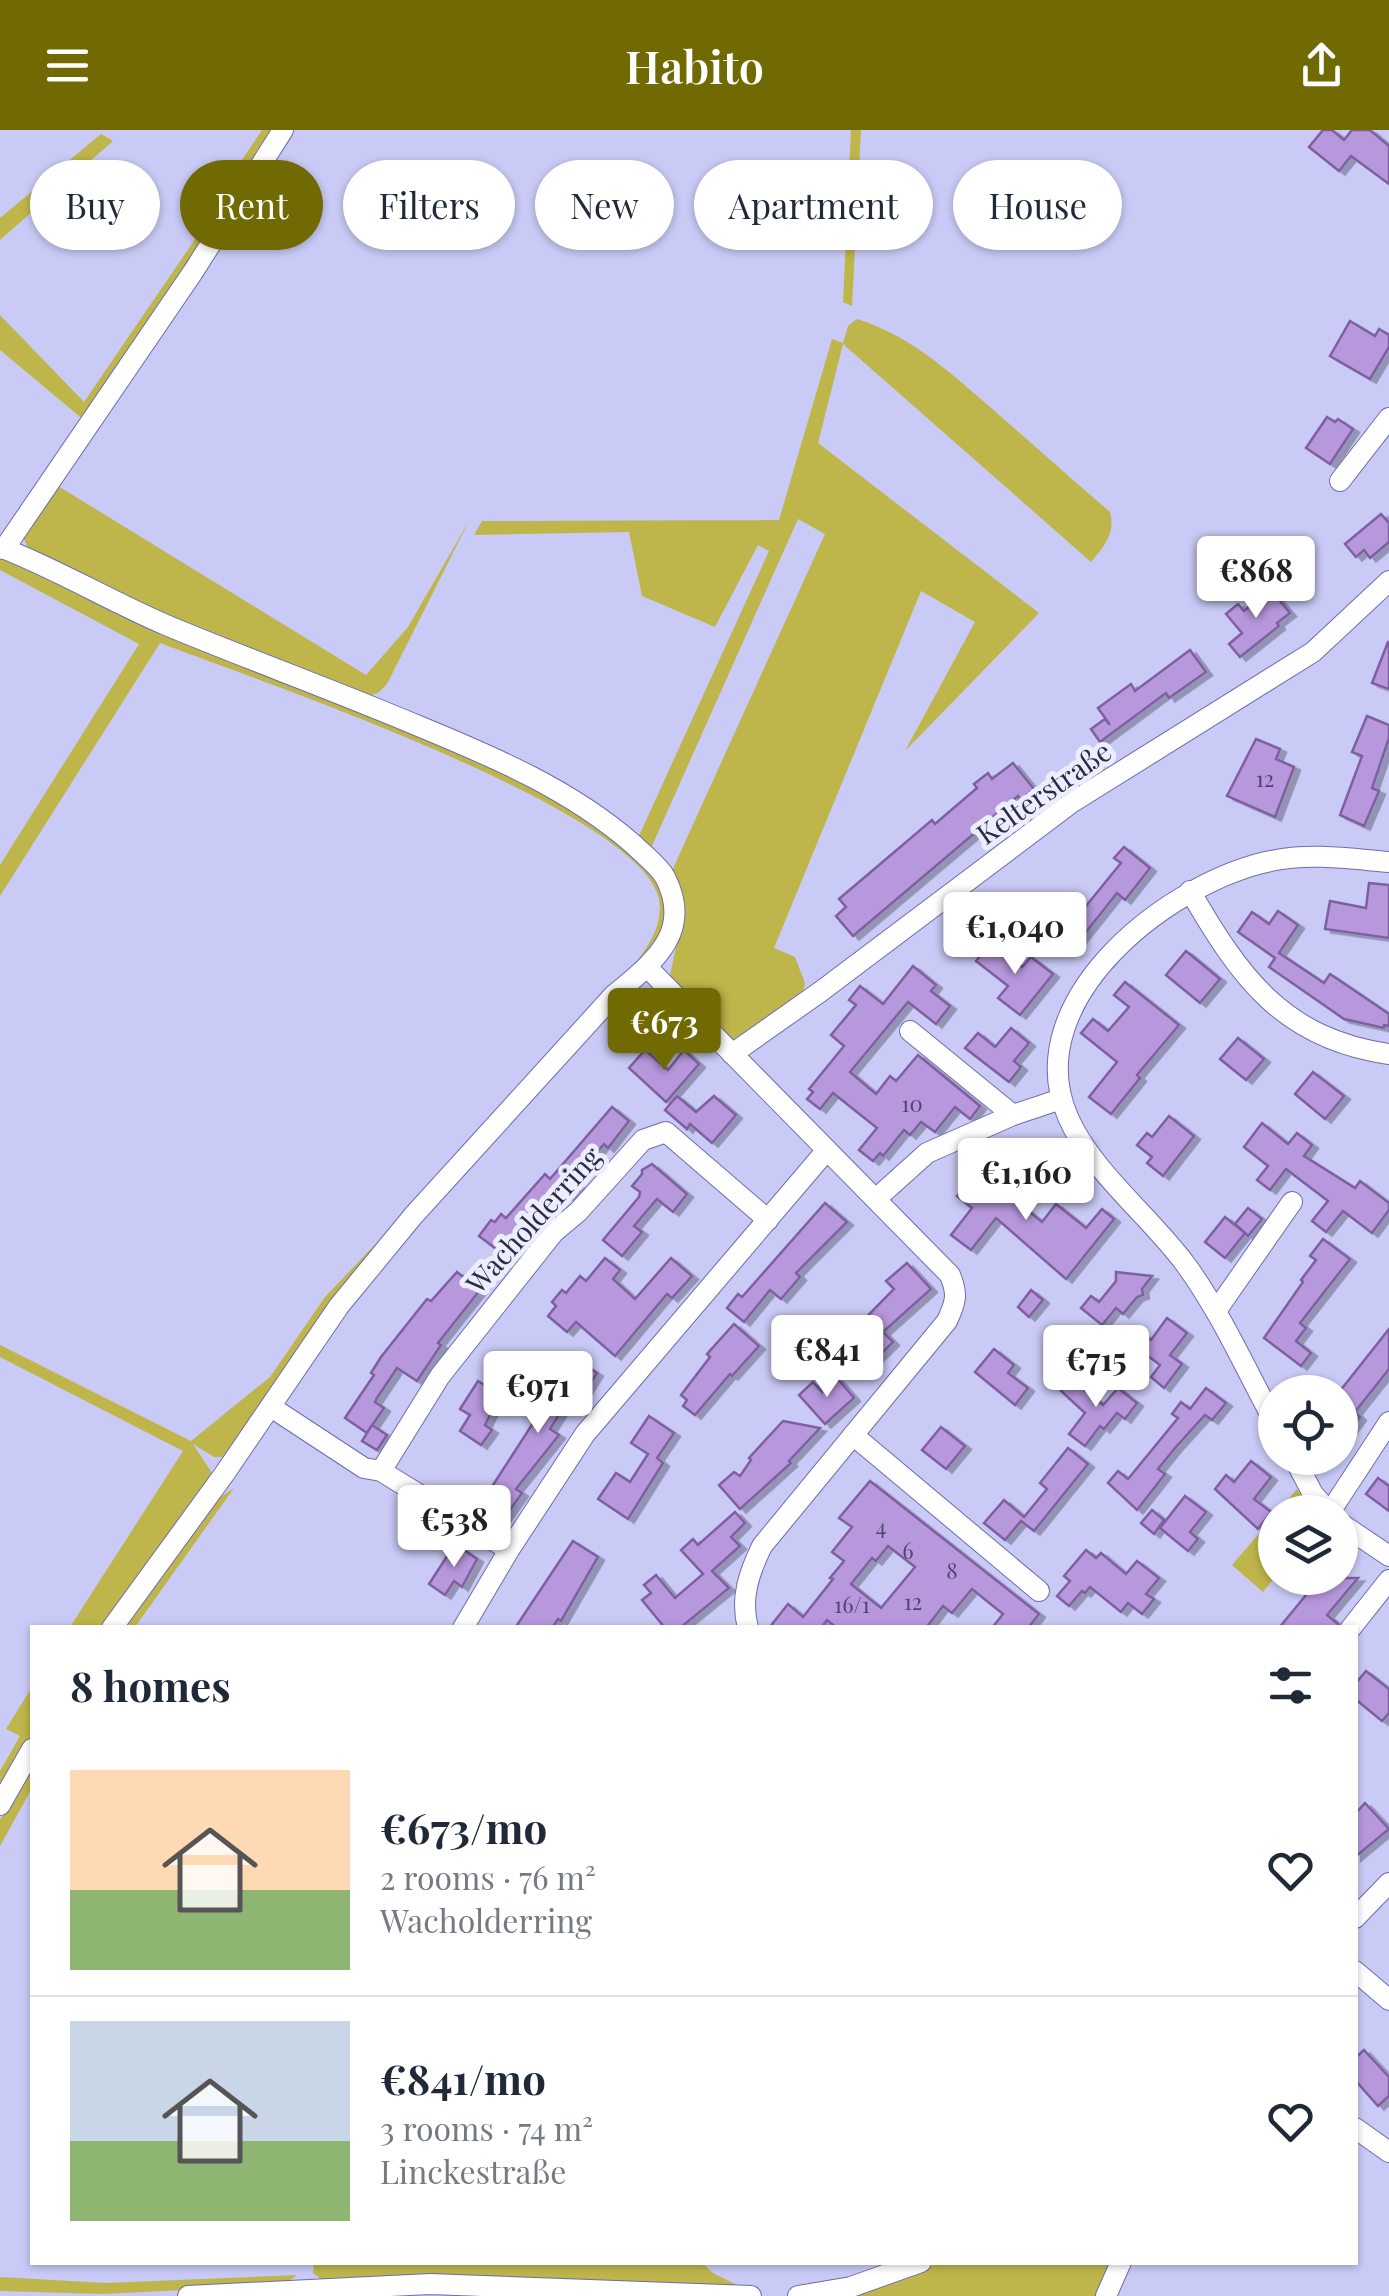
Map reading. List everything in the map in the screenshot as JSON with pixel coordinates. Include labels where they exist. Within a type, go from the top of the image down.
[{"type":"street","points":[[114,1625],[339,1306],[412,1216],[614,996],[668,943],[675,918],[672,895],[663,873],[606,821],[558,790],[481,752],[164,624],[2,548],[193,272],[283,130]]},
{"type":"street","points":[[1340,481],[1389,418]]},
{"type":"street","name":"Kelterstraße","points":[[732,1054],[1071,803],[1313,652],[1389,580]]},
{"type":"street","points":[[1258,1391],[1186,1264],[1087,1150],[1068,1119],[1061,1098],[1059,1061],[1066,1023],[1089,982],[1116,948],[1152,916],[1190,891],[1230,873],[1276,860],[1323,856],[1389,862]]},
{"type":"street","points":[[1190,891],[1227,955],[1276,1006],[1336,1041],[1389,1054]]},
{"type":"street","points":[[647,967],[950,1275],[957,1292],[947,1321],[762,1546],[747,1583],[748,1625]]},
{"type":"street","points":[[910,1031],[1013,1115]]},
{"type":"street","points":[[876,1198],[927,1153],[1061,1098]]},
{"type":"street","name":"Wacholderring","points":[[381,1471],[440,1376],[508,1287],[554,1232],[578,1212],[643,1140],[666,1132],[768,1220]]},
{"type":"street","points":[[465,1625],[508,1550],[585,1434],[826,1152]]},
{"type":"street","points":[[1216,1311],[1292,1202]]},
{"type":"street","points":[[271,1407],[364,1468],[381,1471],[508,1550]]},
{"type":"street","points":[[1340,1495],[1389,1422]]},
{"type":"street","points":[[854,1435],[1039,1591]]},
{"type":"street","points":[[1358,1535],[1389,1556]]},
{"type":"street","points":[[1353,1625],[1389,1580]]},
{"type":"street","points":[[0,1806],[30,1754]]},
{"type":"street","points":[[1358,1915],[1389,1882]]},
{"type":"street","points":[[1358,1973],[1389,2000]]},
{"type":"street","points":[[1358,2130],[1389,2152]]},
{"type":"street","points":[[798,2296],[851,2288],[913,2265]]},
{"type":"street","points":[[1106,2296],[1120,2265]]},
{"type":"street","points":[[188,2296],[430,2284],[751,2296]]},
{"type":"shaded area","points":[[262,130],[276,130],[257,160],[242,160]]},
{"type":"shaded area","points":[[851,130],[861,130],[859,160],[850,160]]},
{"type":"shaded area","points":[[101,134],[113,141],[91,160],[70,160]]},
{"type":"shaded area","points":[[30,193],[30,214],[0,240],[0,218]]},
{"type":"shaded area","points":[[188,250],[199,250],[85,421],[0,350],[0,315],[84,402]]},
{"type":"shaded area","points":[[845,250],[855,250],[852,306],[843,302]]},
{"type":"shaded area","points":[[857,319],[897,336],[949,372],[1110,512],[1110,533],[1091,562],[843,344],[818,443],[1039,613],[905,751],[975,622],[921,591],[774,948],[795,957],[805,983],[803,993],[733,1046],[669,980],[682,918],[671,873],[825,534],[798,519],[651,848],[638,838],[769,551],[758,545],[715,627],[642,596],[629,532],[474,535],[482,521],[779,520],[832,339],[843,343],[848,326]]},
{"type":"shaded area","points":[[58,486],[366,675],[408,627],[469,521],[387,684],[378,693],[364,697],[158,614],[30,552],[23,537]]},
{"type":"shaded area","points":[[0,554],[476,756],[602,825],[657,877],[666,898],[667,918],[660,940],[607,996],[644,952],[657,927],[659,899],[636,864],[586,826],[436,750],[160,643],[0,896],[0,865],[139,644],[0,570]]},
{"type":"shaded area","points":[[402,1216],[228,1457],[214,1457],[193,1444],[214,1476],[105,1625],[71,1625],[183,1451],[0,1357],[0,1345],[191,1441],[270,1377],[325,1297]]},
{"type":"shaded area","points":[[234,1488],[136,1625],[124,1625],[216,1500]]},
{"type":"shaded area","points":[[1258,1535],[1258,1588],[1232,1565]]},
{"type":"shaded area","points":[[30,1690],[30,1739],[0,1791],[0,1771],[20,1736],[6,1729]]},
{"type":"shaded area","points":[[30,1768],[30,1792],[0,1846],[0,1820]]},
{"type":"shaded area","points":[[314,2265],[704,2265],[749,2291],[325,2282],[313,2273]]},
{"type":"shaded area","points":[[935,2265],[1115,2265],[1102,2296],[850,2296]]},
{"type":"shaded area","points":[[297,2275],[284,2285],[103,2294],[0,2291],[0,2277],[106,2283]]},
{"type":"building","points":[[1323,130],[1332,130],[1344,140],[1352,130],[1370,130],[1389,146],[1389,184],[1351,156],[1339,171],[1309,147]]},
{"type":"building","points":[[1350,321],[1375,336],[1379,329],[1389,335],[1389,347],[1370,379],[1330,356]]},
{"type":"building","points":[[1327,417],[1353,429],[1330,464],[1306,448]]},
{"type":"building","points":[[1381,514],[1389,523],[1389,542],[1370,558],[1364,550],[1356,557],[1345,544]]},
{"type":"building","points":[[1270,589],[1290,613],[1240,657],[1229,644],[1242,633],[1226,614],[1238,604],[1244,611]]},
{"type":"building","points":[[1389,642],[1389,689],[1372,683]]},
{"type":"building","points":[[1190,650],[1206,672],[1169,698],[1166,693],[1100,742],[1091,729],[1105,719],[1110,725],[1098,708],[1131,684],[1135,691]]},
{"type":"building","points":[[1367,716],[1389,725],[1389,738],[1372,788],[1379,791],[1364,826],[1340,815],[1362,756],[1352,752]]},
{"type":"building","points":[[1256,739],[1280,749],[1276,759],[1294,767],[1275,817],[1227,796]]},
{"type":"building","points":[[1013,763],[1034,789],[1021,800],[1018,796],[989,820],[992,824],[979,835],[976,832],[853,936],[836,916],[846,907],[839,899],[932,820],[935,824],[977,788],[974,784],[988,773],[992,779]]},
{"type":"building","points":[[1124,847],[1150,868],[1125,900],[1117,893],[1071,951],[1049,934],[1078,899],[1086,906],[1121,863],[1114,858]]},
{"type":"building","points":[[1369,883],[1389,885],[1389,938],[1325,929],[1330,901],[1366,908]]},
{"type":"building","points":[[1278,911],[1298,925],[1279,953],[1324,983],[1330,974],[1389,1014],[1389,1026],[1344,1019],[1269,967],[1275,958],[1238,932],[1252,912],[1269,924]]},
{"type":"building","points":[[991,942],[1022,967],[1031,957],[1053,974],[1020,1015],[998,998],[1008,986],[976,961]]},
{"type":"building","points":[[1186,951],[1220,979],[1200,1003],[1166,975]]},
{"type":"building","points":[[913,966],[936,985],[931,991],[950,1006],[936,1024],[908,1002],[850,1072],[876,1094],[890,1076],[896,1081],[918,1055],[980,1106],[970,1119],[955,1107],[935,1132],[921,1122],[910,1135],[904,1130],[883,1156],[880,1153],[873,1161],[859,1150],[877,1128],[833,1093],[820,1109],[807,1099],[813,1092],[809,1089],[844,1046],[831,1035],[856,1005],[849,1000],[860,986],[883,1004]]},
{"type":"building","points":[[1125,982],[1179,1025],[1137,1075],[1140,1078],[1111,1114],[1089,1097],[1117,1062],[1081,1033],[1093,1019],[1108,1031],[1129,1007],[1114,995]]},
{"type":"building","points":[[1011,1028],[1029,1043],[1014,1061],[1021,1067],[1009,1082],[965,1048],[978,1033],[995,1047]]},
{"type":"building","points":[[1238,1038],[1264,1059],[1246,1080],[1220,1059]]},
{"type":"building","points":[[645,1050],[668,1070],[684,1050],[699,1064],[666,1102],[629,1068]]},
{"type":"building","points":[[1313,1072],[1344,1096],[1325,1119],[1295,1094]]},
{"type":"building","points":[[677,1096],[696,1112],[714,1096],[736,1115],[712,1143],[665,1110]]},
{"type":"building","points":[[612,1107],[629,1121],[608,1148],[604,1144],[581,1171],[584,1174],[568,1197],[565,1194],[556,1204],[552,1201],[534,1216],[504,1255],[479,1236],[491,1220],[495,1222],[501,1214],[506,1218],[545,1174],[550,1179]]},
{"type":"building","points":[[1169,1116],[1194,1136],[1163,1176],[1147,1163],[1152,1157],[1137,1145],[1147,1133],[1152,1137]]},
{"type":"building","points":[[1262,1123],[1288,1144],[1297,1133],[1312,1145],[1304,1156],[1355,1188],[1360,1181],[1389,1203],[1389,1210],[1372,1233],[1343,1211],[1326,1232],[1312,1221],[1328,1201],[1286,1169],[1270,1190],[1257,1180],[1268,1166],[1244,1147]]},
{"type":"building","points":[[987,1162],[1014,1183],[1006,1193],[1042,1222],[1056,1204],[1086,1228],[1102,1209],[1114,1219],[1066,1279],[996,1218],[971,1250],[951,1235],[972,1208],[957,1196]]},
{"type":"building","points":[[652,1164],[687,1194],[673,1212],[657,1199],[634,1226],[642,1232],[622,1256],[603,1240],[639,1197],[640,1192],[632,1186],[642,1170]]},
{"type":"building","points":[[825,1203],[847,1222],[796,1273],[800,1277],[781,1299],[770,1290],[744,1322],[727,1308],[738,1294],[742,1297]]},
{"type":"building","points":[[1248,1208],[1262,1219],[1248,1236],[1235,1224]]},
{"type":"building","points":[[1225,1217],[1245,1233],[1225,1258],[1205,1242]]},
{"type":"building","points":[[1323,1239],[1350,1259],[1300,1323],[1306,1328],[1296,1341],[1311,1353],[1301,1366],[1264,1338],[1303,1282],[1316,1260],[1310,1256]]},
{"type":"building","points":[[605,1258],[620,1270],[613,1279],[635,1299],[671,1258],[692,1276],[672,1298],[667,1294],[615,1356],[576,1322],[567,1332],[548,1316],[556,1306],[552,1302],[562,1290],[566,1293],[580,1276],[586,1281]]},
{"type":"building","points":[[907,1263],[931,1289],[883,1332],[893,1342],[862,1373],[838,1346],[894,1289],[886,1281]]},
{"type":"building","points":[[457,1272],[480,1290],[438,1343],[441,1345],[417,1381],[397,1368],[375,1402],[384,1408],[367,1433],[345,1418],[374,1375],[371,1373],[381,1357],[427,1299],[431,1301]]},
{"type":"building","points":[[1116,1272],[1152,1276],[1142,1289],[1143,1295],[1123,1314],[1116,1308],[1102,1325],[1081,1308],[1091,1296],[1099,1302],[1116,1281]]},
{"type":"building","points":[[1031,1290],[1043,1300],[1029,1317],[1018,1307]]},
{"type":"building","points":[[1167,1318],[1187,1333],[1170,1355],[1182,1364],[1164,1388],[1151,1377],[1160,1365],[1132,1344],[1141,1332],[1151,1340]]},
{"type":"building","points":[[734,1324],[759,1346],[695,1415],[683,1406],[687,1400],[681,1395],[710,1357],[707,1354]]},
{"type":"building","points":[[1389,1329],[1389,1369],[1358,1408],[1358,1375],[1353,1375]]},
{"type":"building","points":[[1059,1346],[1068,1353],[1071,1349],[1090,1365],[1078,1380],[1049,1358]]},
{"type":"building","points":[[994,1349],[1014,1365],[1008,1373],[1028,1388],[1015,1405],[975,1372]]},
{"type":"building","points":[[569,1355],[597,1373],[581,1398],[573,1392],[550,1429],[559,1435],[516,1489],[522,1493],[505,1517],[482,1502],[559,1383],[553,1380]]},
{"type":"building","points":[[837,1378],[854,1398],[825,1424],[799,1395],[813,1382],[822,1392]]},
{"type":"building","points":[[1071,1379],[1103,1405],[1118,1388],[1137,1403],[1125,1419],[1117,1413],[1104,1429],[1100,1426],[1085,1446],[1069,1434],[1085,1413],[1061,1391]]},
{"type":"building","points":[[478,1381],[500,1395],[485,1425],[492,1430],[481,1445],[460,1431],[470,1415],[460,1409]]},
{"type":"building","points":[[1206,1388],[1226,1403],[1212,1420],[1205,1415],[1175,1448],[1158,1469],[1165,1474],[1137,1510],[1108,1483],[1118,1471],[1128,1479],[1178,1418],[1172,1414],[1181,1402],[1190,1409]]},
{"type":"building","points":[[649,1416],[674,1433],[657,1458],[663,1463],[628,1519],[598,1499],[616,1473],[630,1482],[648,1454],[631,1443]]},
{"type":"building","points":[[783,1421],[820,1428],[791,1463],[740,1509],[719,1485],[734,1472],[740,1476],[749,1458]]},
{"type":"building","points":[[372,1425],[387,1435],[377,1450],[362,1441]]},
{"type":"building","points":[[941,1427],[965,1446],[946,1469],[922,1450]]},
{"type":"building","points":[[1068,1448],[1088,1464],[1034,1531],[1021,1521],[1005,1540],[984,1523],[1004,1500],[1024,1517],[1047,1489],[1040,1483]]},
{"type":"building","points":[[1251,1461],[1258,1467],[1258,1475],[1271,1477],[1254,1499],[1258,1502],[1258,1529],[1215,1489],[1226,1475],[1234,1482]]},
{"type":"building","points":[[1378,1478],[1389,1486],[1389,1511],[1366,1494]]},
{"type":"building","points":[[870,1481],[1039,1614],[1030,1625],[994,1625],[1003,1614],[972,1589],[952,1613],[943,1606],[928,1625],[833,1625],[827,1620],[823,1625],[771,1625],[788,1604],[803,1617],[844,1561],[832,1552],[852,1527],[839,1518]],"holes":[[[888,1546],[915,1567],[881,1608],[851,1584],[872,1558],[876,1561]]]},
{"type":"building","points":[[1185,1496],[1206,1512],[1190,1532],[1198,1539],[1188,1551],[1160,1528]]},
{"type":"building","points":[[1152,1510],[1164,1520],[1154,1534],[1141,1523]]},
{"type":"building","points":[[735,1512],[745,1523],[731,1537],[740,1546],[712,1571],[729,1588],[684,1625],[663,1625],[642,1600],[651,1593],[644,1585],[656,1575],[675,1598],[703,1574],[681,1550],[693,1539],[698,1545]]},
{"type":"building","points":[[573,1541],[598,1557],[561,1621],[558,1619],[554,1625],[517,1625]]},
{"type":"building","points":[[455,1544],[477,1559],[462,1587],[454,1581],[445,1595],[429,1584]]},
{"type":"building","points":[[1086,1550],[1096,1558],[1101,1553],[1126,1574],[1137,1561],[1159,1578],[1146,1594],[1154,1599],[1142,1614],[1128,1603],[1121,1612],[1090,1587],[1069,1606],[1057,1596],[1070,1581],[1064,1576]]},
{"type":"building","points":[[1306,1595],[1344,1595],[1327,1615],[1338,1625],[1281,1625]]},
{"type":"building","points":[[1366,1671],[1389,1689],[1389,1713],[1382,1721],[1358,1701],[1358,1680]]},
{"type":"building","points":[[1365,1803],[1389,1829],[1358,1855],[1358,1811]]},
{"type":"building","points":[[1364,2050],[1389,2077],[1389,2096],[1378,2106],[1358,2083],[1358,2055]]}]
